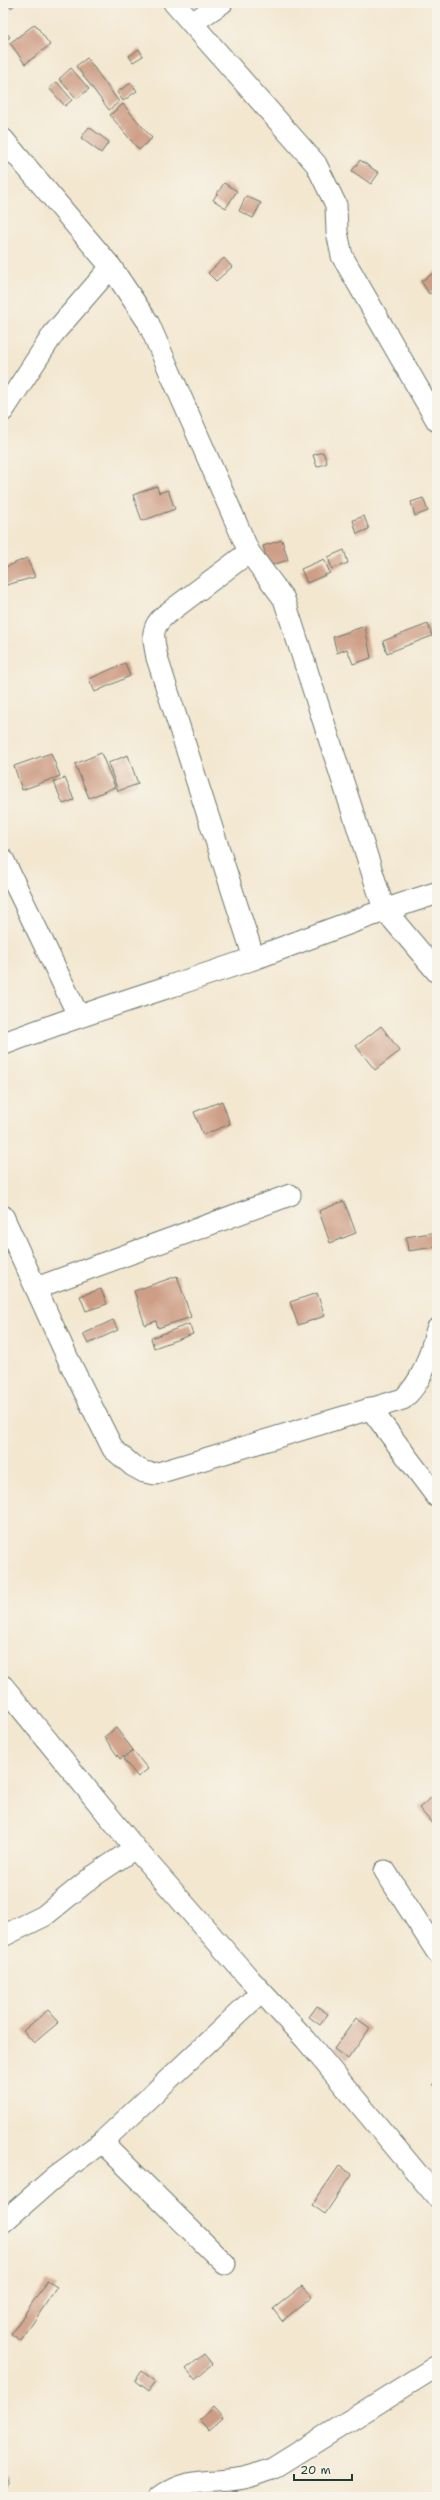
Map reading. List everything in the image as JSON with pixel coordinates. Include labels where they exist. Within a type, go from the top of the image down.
[{"type":"street","points":[[174,3],[316,164],[336,205],[337,232],[342,256],[437,421]]},
{"type":"street","points":[[192,23],[222,3]]},
{"type":"street","points":[[3,139],[112,268],[148,322],[250,552],[284,599],[384,909],[437,972]]},
{"type":"street","points":[[3,411],[54,334],[112,268]]},
{"type":"street","points":[[250,552],[164,616],[155,624],[154,630],[157,658],[254,958]]},
{"type":"street","points":[[3,859],[78,1015]]},
{"type":"street","points":[[3,1044],[78,1015],[254,958],[384,909],[437,893]]},
{"type":"street","points":[[36,1288],[290,1195]]},
{"type":"street","points":[[3,1216],[69,1361],[113,1449],[144,1472],[155,1474],[370,1408],[403,1400],[416,1388],[425,1370],[437,1329]]},
{"type":"street","points":[[370,1408],[437,1497]]},
{"type":"street","points":[[3,1686],[135,1848],[261,1992],[306,2040],[437,2197]]},
{"type":"street","points":[[3,1936],[44,1916],[92,1877],[135,1848]]},
{"type":"street","points":[[385,1871],[437,1952]]},
{"type":"street","points":[[3,2222],[56,2176],[102,2142],[261,1992]]},
{"type":"street","points":[[102,2142],[225,2264]]},
{"type":"street","points":[[160,2497],[172,2488],[190,2482],[248,2477],[272,2469],[437,2366]]},
{"type":"building","points":[[7,3],[17,3],[11,8]]},
{"type":"building","points":[[35,24],[50,45],[25,64],[10,43]]},
{"type":"building","points":[[3,29],[10,37],[3,43]]},
{"type":"building","points":[[139,49],[143,56],[133,62],[129,56]]},
{"type":"building","points":[[87,58],[119,102],[109,110],[76,66]]},
{"type":"building","points":[[71,68],[89,89],[77,99],[59,79]]},
{"type":"building","points":[[57,82],[72,100],[65,106],[49,88]]},
{"type":"building","points":[[131,83],[137,91],[123,101],[117,92]]},
{"type":"building","points":[[123,104],[152,138],[139,150],[110,115]]},
{"type":"building","points":[[89,127],[109,142],[101,153],[81,138]]},
{"type":"building","points":[[360,160],[379,173],[371,184],[352,171]]},
{"type":"building","points":[[224,183],[237,191],[226,208],[213,200]]},
{"type":"building","points":[[246,196],[261,203],[253,218],[239,211]]},
{"type":"building","points":[[224,258],[232,267],[216,281],[208,273]]},
{"type":"building","points":[[437,271],[437,289],[429,294],[421,281]]},
{"type":"building","points":[[323,452],[327,463],[317,467],[313,455]]},
{"type":"building","points":[[157,486],[159,493],[168,490],[175,509],[142,521],[133,495]]},
{"type":"building","points":[[423,498],[428,511],[415,516],[411,502]]},
{"type":"building","points":[[364,516],[369,529],[357,534],[353,520]]},
{"type":"building","points":[[282,540],[288,560],[269,566],[263,546]]},
{"type":"building","points":[[344,550],[348,563],[332,569],[328,557]]},
{"type":"building","points":[[27,558],[35,577],[3,586],[3,568]]},
{"type":"building","points":[[324,559],[330,573],[307,583],[301,569]]},
{"type":"building","points":[[428,624],[432,636],[387,653],[383,641]]},
{"type":"building","points":[[365,626],[371,658],[353,664],[347,649],[337,653],[333,637]]},
{"type":"building","points":[[125,663],[130,676],[95,692],[89,679]]},
{"type":"building","points":[[51,753],[60,776],[22,790],[14,766]]},
{"type":"building","points":[[101,753],[115,787],[89,798],[75,764]]},
{"type":"building","points":[[128,755],[138,784],[118,791],[108,763]]},
{"type":"building","points":[[65,778],[74,800],[63,804],[54,782]]},
{"type":"building","points":[[381,1026],[400,1051],[375,1070],[356,1046]]},
{"type":"building","points":[[222,1101],[230,1124],[203,1135],[194,1112]]},
{"type":"building","points":[[344,1201],[356,1233],[330,1243],[319,1211]]},
{"type":"building","points":[[437,1232],[435,1247],[408,1251],[406,1237]]},
{"type":"building","points":[[177,1276],[191,1317],[158,1328],[156,1321],[145,1325],[134,1291]]},
{"type":"building","points":[[101,1289],[107,1304],[86,1311],[80,1296]]},
{"type":"building","points":[[317,1293],[325,1316],[298,1325],[290,1302]]},
{"type":"building","points":[[113,1320],[118,1330],[88,1344],[83,1334]]},
{"type":"building","points":[[189,1324],[193,1334],[154,1348],[151,1338]]},
{"type":"building","points":[[116,1728],[133,1750],[120,1759],[104,1737]]},
{"type":"building","points":[[133,1751],[148,1769],[138,1777],[123,1759]]},
{"type":"building","points":[[437,1793],[437,1827],[436,1828],[419,1808]]},
{"type":"building","points":[[317,2006],[328,2014],[320,2025],[309,2017]]},
{"type":"building","points":[[48,2010],[59,2022],[34,2043],[23,2031]]},
{"type":"building","points":[[356,2018],[370,2028],[348,2059],[334,2049]]},
{"type":"building","points":[[437,2080],[437,2089],[433,2084]]},
{"type":"building","points":[[339,2166],[352,2174],[325,2214],[312,2205]]},
{"type":"building","points":[[47,2281],[57,2287],[21,2341],[11,2334]]},
{"type":"building","points":[[302,2286],[312,2297],[282,2321],[273,2309]]},
{"type":"building","points":[[204,2354],[212,2364],[195,2379],[186,2369]]},
{"type":"building","points":[[142,2371],[155,2381],[148,2391],[135,2381]]},
{"type":"building","points":[[213,2407],[223,2418],[209,2430],[199,2420]]},
{"type":"building","points":[[3,2477],[9,2480],[3,2489]]},
{"type":"building","points":[[322,2492],[327,2497],[317,2497]]}]
